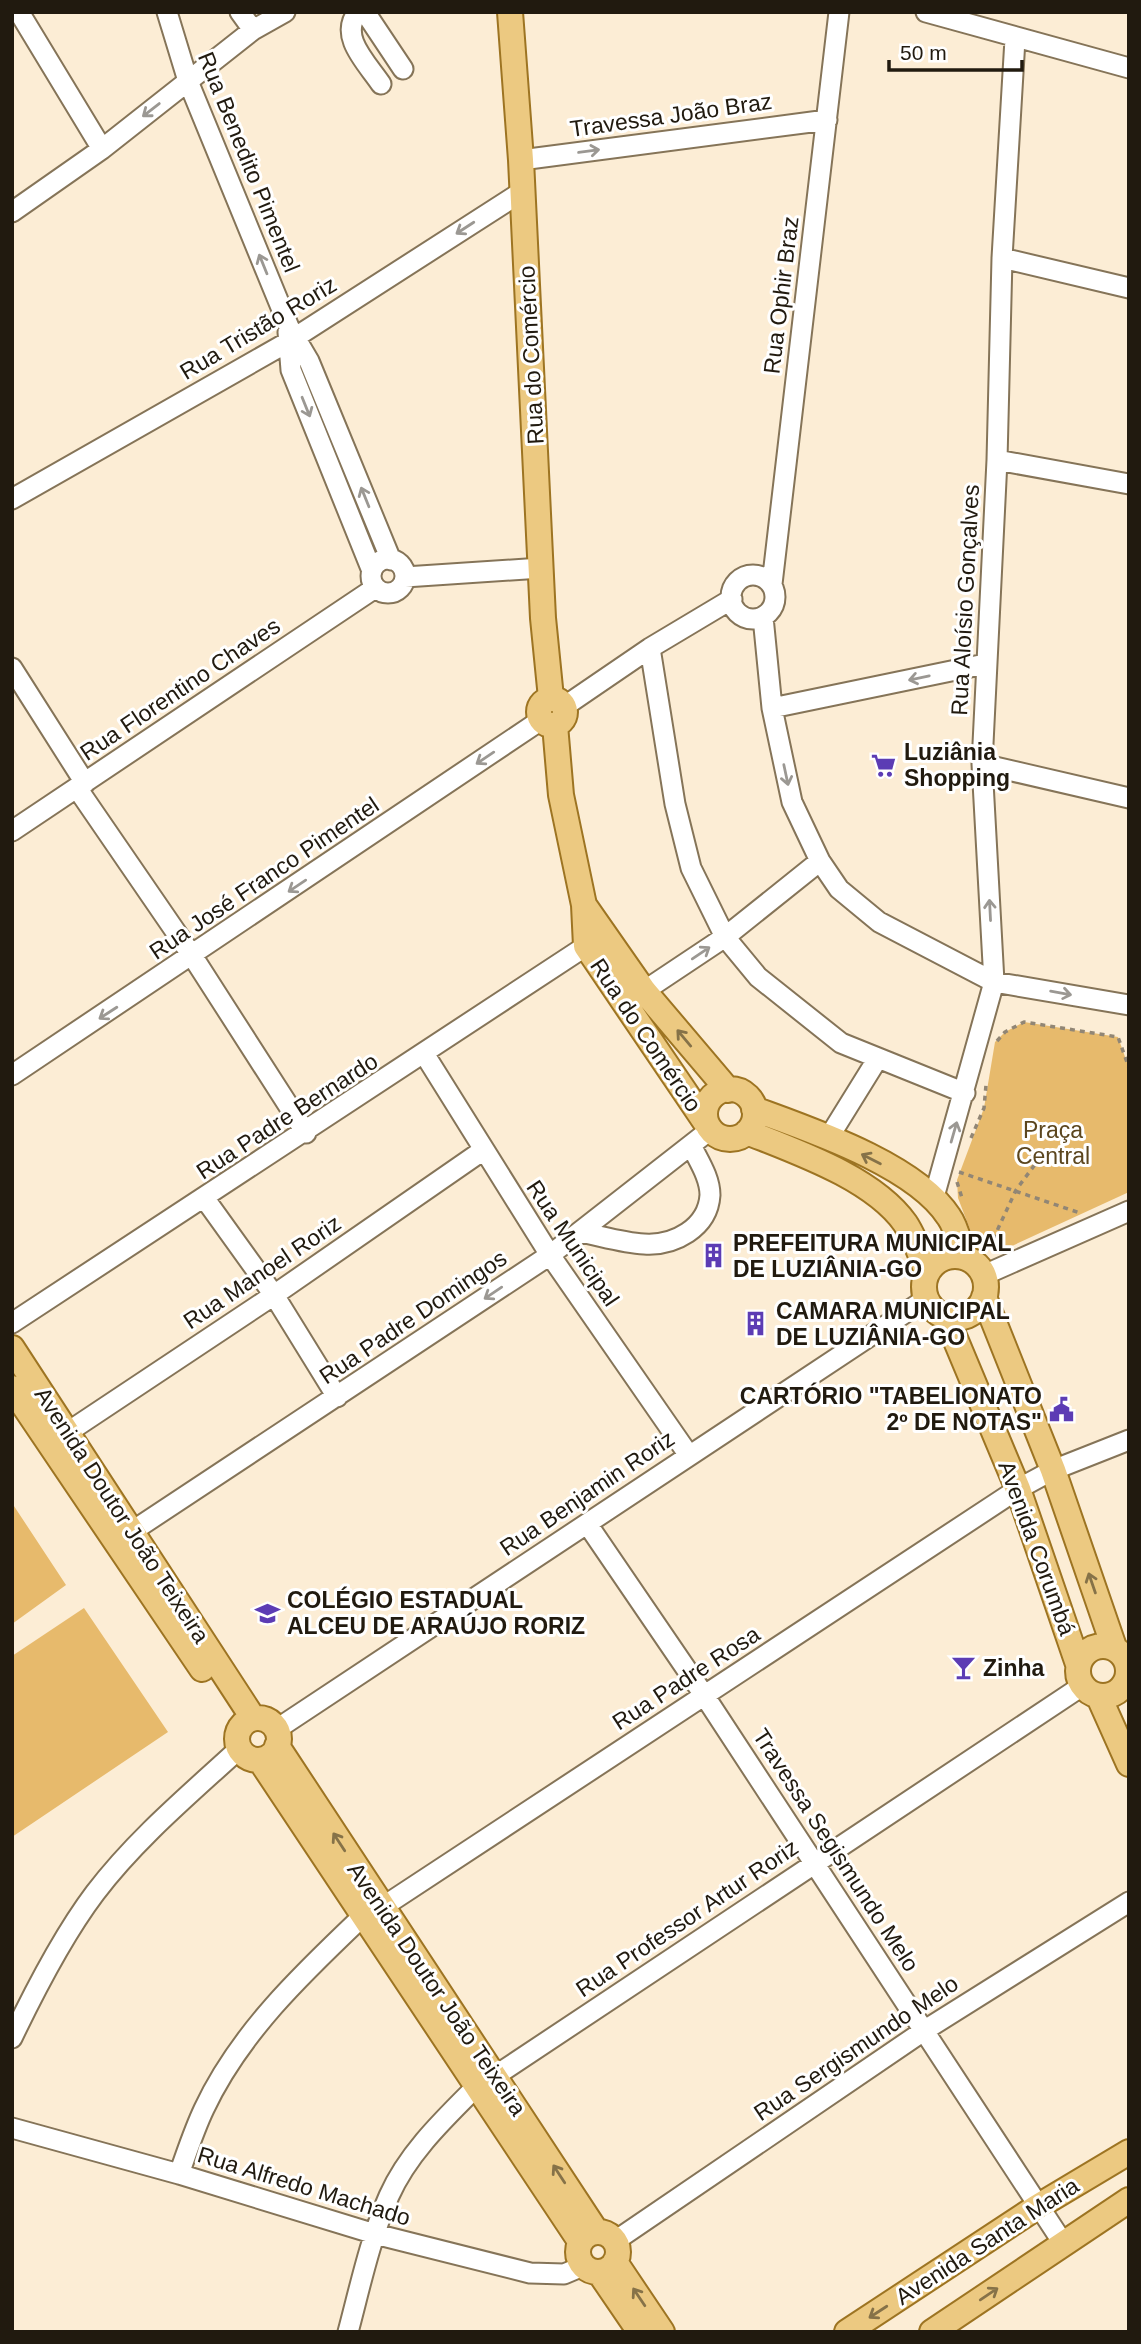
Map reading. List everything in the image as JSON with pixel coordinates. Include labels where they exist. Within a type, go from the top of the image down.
[{"type":"main road","name":"Rua do Comércio","points":[[504,16],[522,160],[541,568],[553,712],[561,795],[584,905],[586,946],[708,1126]]},
{"type":"main road","name":"Rua do Comércio","points":[[584,905],[644,991],[729,1090]]},
{"type":"main road","points":[[751,1120],[732,1139],[724,1139],[708,1126],[706,1108],[709,1101],[721,1091],[742,1093],[751,1120],[886,1201],[905,1223],[928,1272]]},
{"type":"main road","name":"Avenida Corumbá","points":[[751,1120],[829,1137],[907,1177],[934,1198],[951,1219],[964,1257],[976,1264],[1129,1673],[1127,1690],[1114,1695],[1086,1682]]},
{"type":"main road","points":[[926,1299],[924,1285],[928,1272],[937,1262],[950,1256],[964,1257]]},
{"type":"main road","points":[[946,1317],[960,1318],[973,1313],[984,1286]]},
{"type":"main road","name":"Avenida Corumbá","points":[[926,1299],[934,1310],[946,1317],[1018,1489],[1086,1682],[1129,1765]]},
{"type":"main road","name":"Avenida Doutor João Teixeira","points":[[12,1348],[68,1432],[124,1536]]},
{"type":"main road","name":"Avenida Doutor João Teixeira","points":[[12,1388],[124,1536],[598,2252],[662,2332]]},
{"type":"main road","name":"Avenida Corumbá","points":[[1086,1682],[1086,1651],[1100,1645],[1123,1656]]},
{"type":"main road","name":"Avenida Santa Maria","points":[[848,2332],[1037,2207],[1129,2152]]},
{"type":"main road","name":"Avenida Santa Maria","points":[[932,2332],[1129,2200]]},
{"type":"main road","name":"Avenida Doutor João Teixeira","points":[[598,2252],[640,2332]]},
{"type":"street","points":[[19,12],[102,149]]},
{"type":"street","name":"Rua Benedito Pimentel","points":[[167,12],[188,81],[291,336],[309,360],[391,560]]},
{"type":"street","points":[[240,12],[253,30]]},
{"type":"street","points":[[12,212],[102,149],[253,30],[285,12]]},
{"type":"street","points":[[358,12],[352,20],[350,38],[381,84]]},
{"type":"street","points":[[365,12],[403,69]]},
{"type":"street","name":"Rua Ophir Braz","points":[[772,584],[839,12]]},
{"type":"street","points":[[926,12],[1015,39],[1129,68]]},
{"type":"street","name":"Rua Aloísio Gonçalves","points":[[934,1198],[994,982],[982,764],[997,460],[1002,258],[1015,39]]},
{"type":"street","name":"Travessa João Braz","points":[[522,160],[827,121]]},
{"type":"street","name":"Rua Tristão Roriz","points":[[12,499],[291,336],[523,191]]},
{"type":"street","points":[[1002,258],[1129,288]]},
{"type":"street","name":"Rua Benedito Pimentel","points":[[291,336],[291,370],[373,579]]},
{"type":"street","points":[[997,460],[1129,484]]},
{"type":"street","points":[[391,560],[401,566],[405,577],[396,591],[385,593],[373,579],[381,561],[391,560]]},
{"type":"street","points":[[405,577],[541,568]]},
{"type":"street","points":[[763,617],[743,616],[732,599],[735,585],[746,576],[760,576],[772,584],[775,599],[773,606],[763,617],[772,708],[792,802],[820,862],[839,889],[879,922],[994,982],[1129,1005]]},
{"type":"street","name":"Rua Florentino Chaves","points":[[12,831],[373,579]]},
{"type":"street","name":"Rua José Franco Pimentel","points":[[12,1075],[193,957],[649,648],[732,599]]},
{"type":"street","points":[[649,648],[675,804],[691,868],[725,937],[758,977],[841,1043],[965,1093]]},
{"type":"street","points":[[772,708],[985,664]]},
{"type":"street","points":[[12,668],[18,689],[306,1133]]},
{"type":"street","points":[[982,764],[1129,798]]},
{"type":"street","points":[[644,991],[725,937],[820,862]]},
{"type":"street","name":"Rua Padre Bernardo","points":[[12,1323],[425,1055],[586,946]]},
{"type":"street","name":"Rua Municipal","points":[[425,1055],[482,1151],[550,1255],[688,1454]]},
{"type":"street","points":[[829,1137],[878,1058]]},
{"type":"street","name":"Rua Padre Domingos","points":[[124,1536],[550,1255],[691,1145],[708,1126]]},
{"type":"street","points":[[580,1232],[643,1244],[663,1244],[681,1237],[695,1227],[704,1213],[710,1195],[707,1179],[691,1145]]},
{"type":"street","name":"Rua Manoel Roriz","points":[[68,1432],[274,1295],[482,1151]]},
{"type":"street","points":[[205,1199],[274,1295],[337,1397]]},
{"type":"street","points":[[984,1286],[1129,1211]]},
{"type":"street","name":"Rua Benjamin Roriz","points":[[12,2038],[20,2004],[95,1893],[162,1819],[258,1738],[588,1525],[688,1454],[926,1299]]},
{"type":"street","points":[[1053,1470],[1129,1440]]},
{"type":"street","name":"Rua Padre Rosa","points":[[179,2174],[205,2107],[244,2041],[300,1974],[373,1911],[1018,1489],[1053,1470]]},
{"type":"street","name":"Travessa Segismundo Melo","points":[[588,1525],[704,1695],[1063,2243]]},
{"type":"street","name":"Rua Professor Artur Roriz","points":[[348,2332],[375,2234],[390,2194],[412,2158],[436,2128],[486,2081],[1086,1682]]},
{"type":"street","name":"Rua Sergismundo Melo","points":[[598,2252],[925,2030],[1129,1902]]},
{"type":"street","name":"Rua Alfredo Machado","points":[[12,2128],[179,2174],[375,2234],[549,2276],[565,2274],[598,2252]]},
{"type":"path","points":[[993,1052],[995,1042],[1005,1032],[1024,1022],[1118,1037],[1129,1068]]},
{"type":"path","points":[[971,1139],[984,1108],[987,1082]]},
{"type":"path","points":[[989,1248],[1016,1190],[1048,1147]]},
{"type":"path","points":[[963,1161],[957,1180],[964,1206]]},
{"type":"path","points":[[959,1172],[1083,1214]]},
{"type":"green space","name":"Praça Central","points":[[1024,1022],[1118,1037],[1129,1068],[1129,1192],[1001,1251],[976,1245],[958,1198],[957,1180],[984,1108],[995,1042],[1005,1032]]},
{"type":"green space","points":[[12,1503],[66,1585],[12,1624]]},
{"type":"green space","points":[[84,1608],[168,1732],[12,1837],[12,1656]]},
{"type":"place","name":"Luziânia Shopping","points":[[884,765]]},
{"type":"place","name":"PREFEITURA MUNICIPAL DE LUZIÂNIA-GO","points":[[713,1256]]},
{"type":"place","name":"CAMARA MUNICIPAL DE LUZIÂNIA-GO","points":[[756,1324]]},
{"type":"place","name":"CARTÓRIO \"TABELIONATO 2º DE NOTAS\"","points":[[1062,1409]]},
{"type":"place","name":"COLÉGIO ESTADUAL ALCEU DE ARAÚJO RORIZ","points":[[267,1613]]},
{"type":"place","name":"Zinha","points":[[963,1668]]}]
